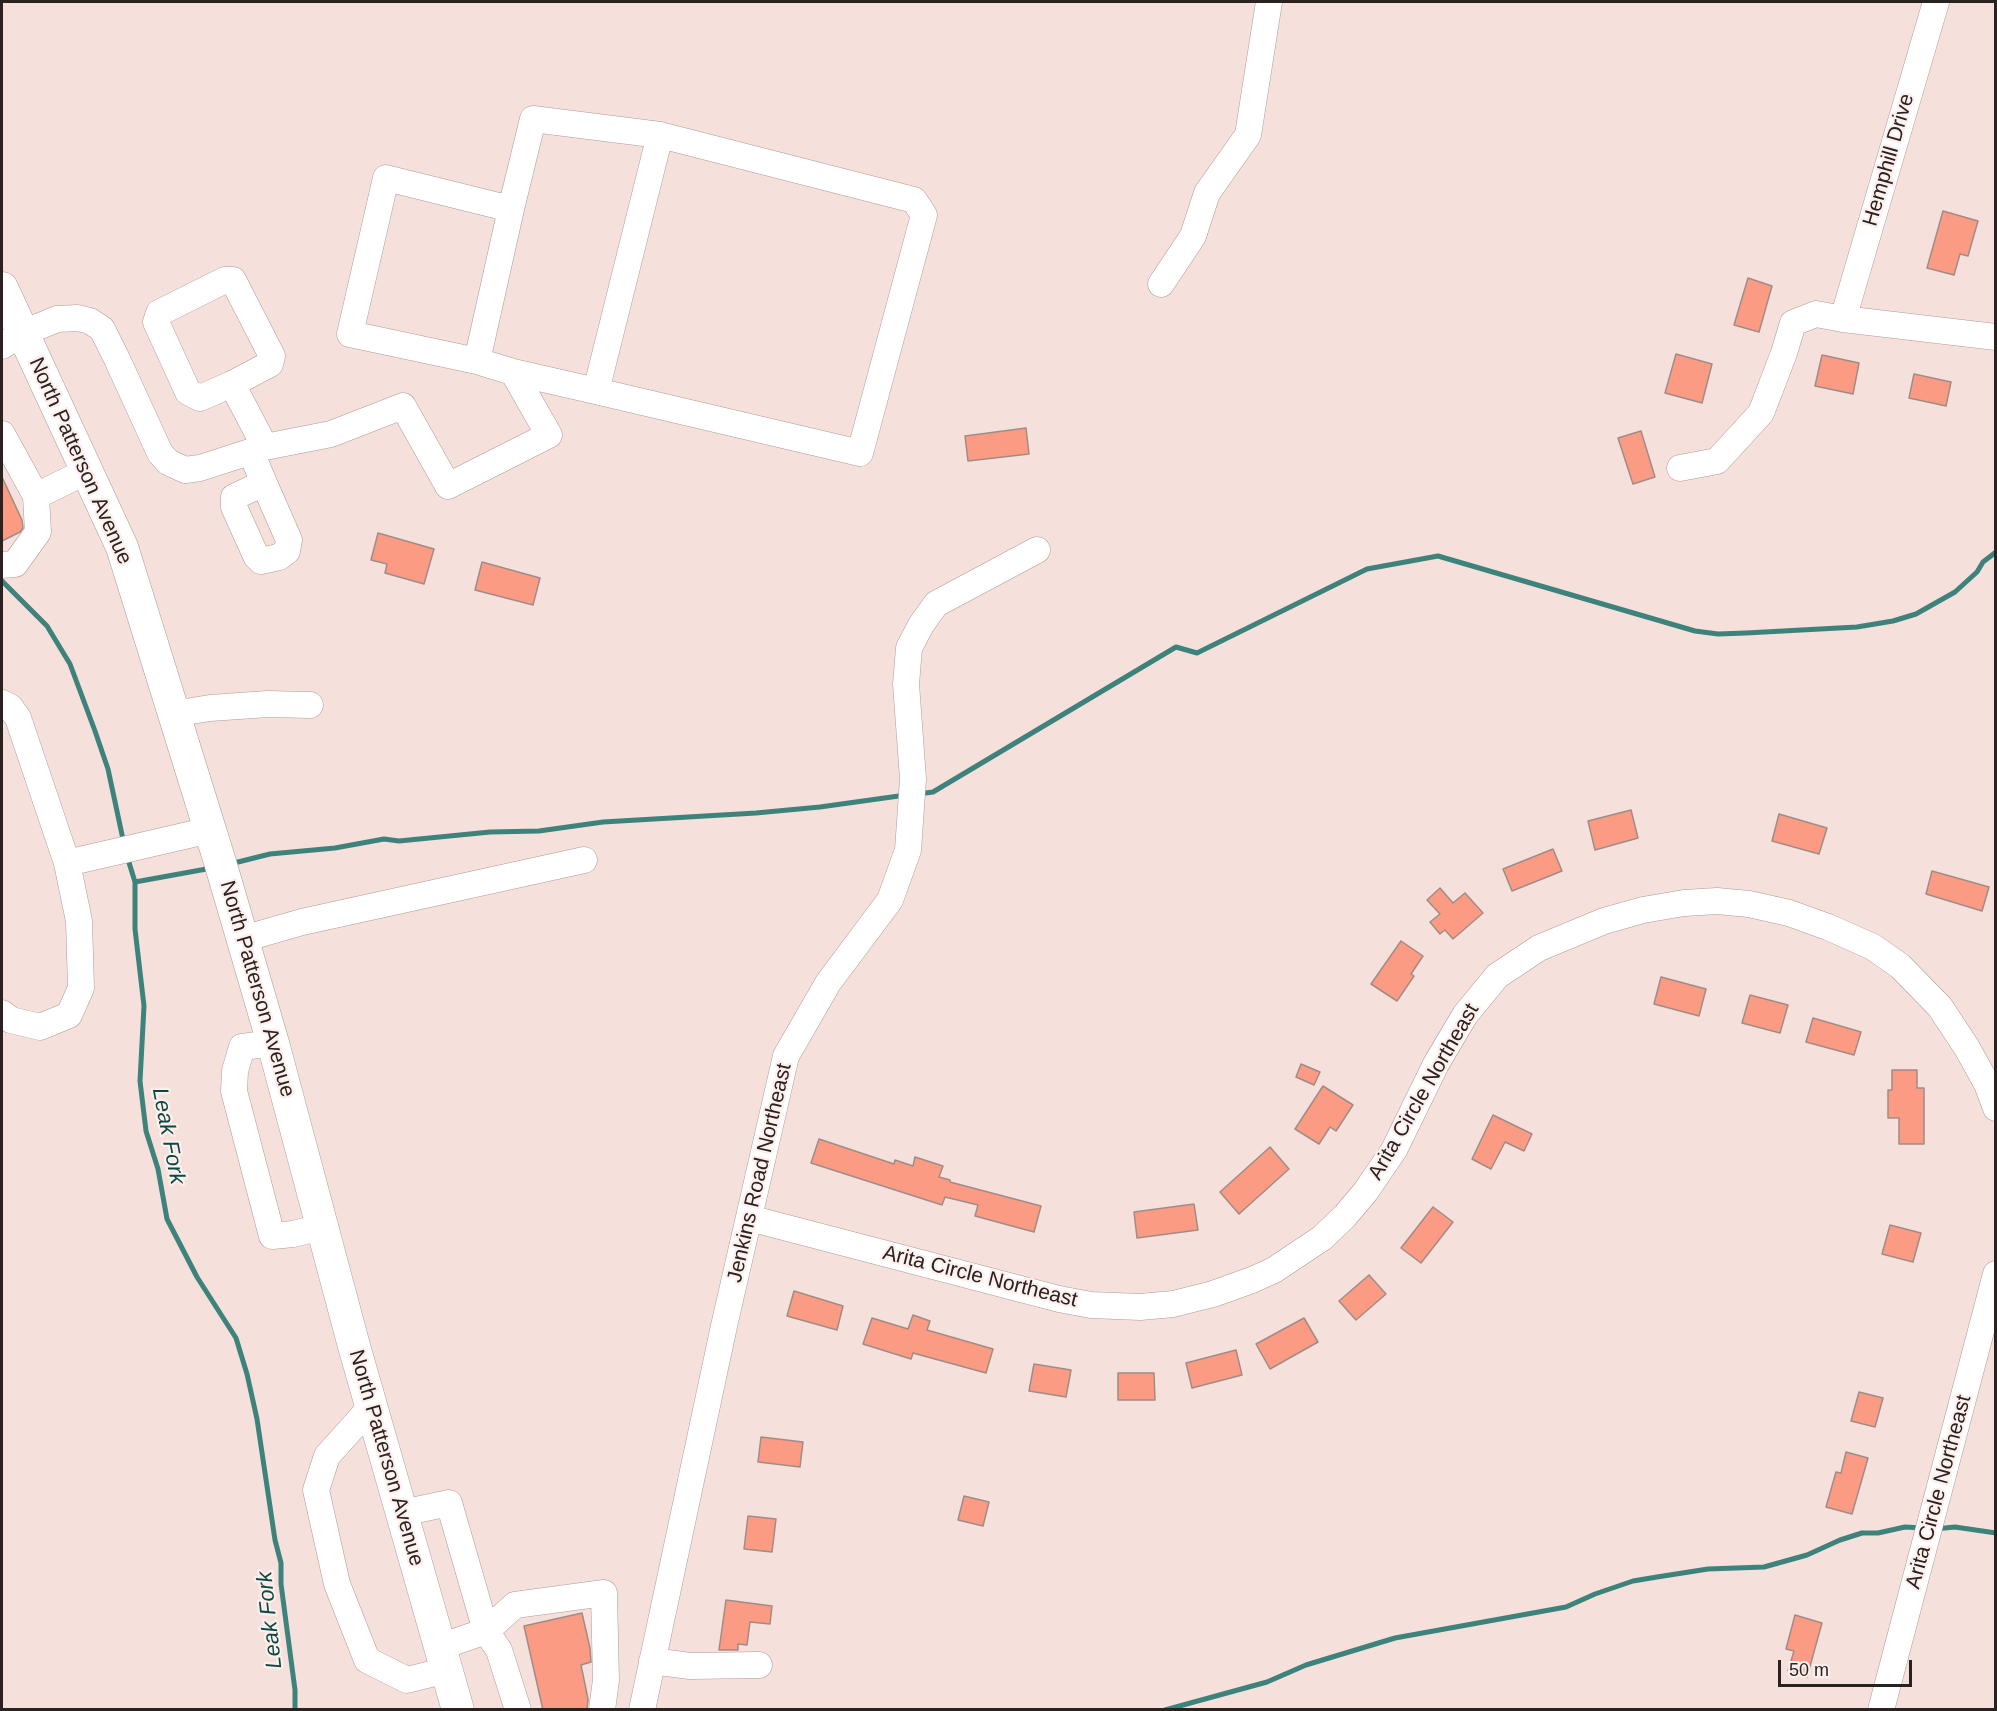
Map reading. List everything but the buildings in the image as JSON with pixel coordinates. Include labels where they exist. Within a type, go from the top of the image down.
[{"type":"main road","name":"North Patterson Avenue","points":[[2,288],[12,339],[87,471],[122,547],[243,939],[458,1710]]},
{"type":"street","points":[[1161,284],[1193,236],[1207,193],[1248,135],[1269,2]]},
{"type":"street","name":"Hemphill Drive","points":[[1843,319],[1936,2]]},
{"type":"street","points":[[477,362],[533,119],[660,135],[914,200],[924,215],[861,453],[350,334],[386,178],[511,209]]},
{"type":"street","points":[[596,391],[660,135]]},
{"type":"street","points":[[225,280],[233,280],[272,356],[270,364],[232,384],[200,398],[189,392],[156,322],[159,313],[225,280]]},
{"type":"street","points":[[1680,468],[1717,461],[1761,413],[1793,323],[1816,314],[1995,337]]},
{"type":"street","points":[[12,339],[57,319],[78,318],[90,321],[102,329],[160,453],[168,462],[185,470],[200,468],[258,449],[331,434],[403,406],[448,486],[549,435],[513,372]]},
{"type":"street","points":[[232,384],[258,449],[264,483]]},
{"type":"street","points":[[2,434],[36,496],[38,532],[15,564],[2,565]]},
{"type":"street","points":[[36,496],[87,471]]},
{"type":"street","name":"Jenkins Road Northeast","points":[[642,1710],[748,1218],[786,1056],[828,983],[890,900],[908,850],[913,779],[906,684],[909,648],[921,625],[936,604],[1037,550]]},
{"type":"street","points":[[2,704],[10,707],[18,718],[67,863],[79,921],[81,988],[69,1015],[40,1027],[11,1020],[2,1012]]},
{"type":"street","points":[[173,714],[210,708],[268,704],[310,705]]},
{"type":"street","points":[[67,863],[210,830]]},
{"type":"street","points":[[243,939],[302,922],[584,860]]},
{"type":"street","name":"Arita Circle Northeast","points":[[748,1218],[1059,1299],[1091,1305],[1140,1307],[1173,1304],[1213,1294],[1252,1280],[1295,1258],[1346,1216],[1394,1150],[1436,1064],[1465,1015],[1497,976],[1539,948],[1604,921],[1643,910],[1684,903],[1717,901],[1749,904],[1789,913],[1873,947],[1900,966],[1940,1007],[1982,1074],[1995,1108]]},
{"type":"street","points":[[273,1043],[242,1047],[234,1091],[269,1225],[272,1236],[322,1227]]},
{"type":"street","name":"Arita Circle Northeast","points":[[1881,1710],[1995,1274]]},
{"type":"street","points":[[372,1407],[327,1456],[316,1490],[337,1584],[367,1660],[407,1680],[486,1631],[514,1605],[604,1593],[606,1680],[602,1710]]},
{"type":"street","points":[[402,1513],[449,1503],[486,1631],[499,1650],[518,1710]]},
{"type":"street","points":[[652,1661],[690,1666],[759,1665]]},
{"type":"waterway","points":[[918,794],[933,792],[1176,647],[1197,653],[1367,569],[1438,556],[1695,631],[1718,634],[1857,627],[1893,621],[1916,614],[1955,592],[1977,572],[1983,562],[1996,552]]},
{"type":"waterway","name":"Leak Fork","points":[[2,581],[47,626],[70,664],[108,769],[124,844]]},
{"type":"waterway","points":[[230,864],[270,854],[335,848],[384,839],[399,841],[490,832],[539,831],[603,822],[756,813],[906,795]]},
{"type":"waterway","name":"Leak Fork","points":[[127,856],[135,882],[135,929],[144,1006],[140,1081],[146,1131],[158,1169],[167,1219],[197,1277],[236,1338],[247,1374],[257,1419],[275,1540],[281,1563],[281,1584],[295,1690],[295,1710]]},
{"type":"waterway","points":[[135,882],[212,868]]},
{"type":"waterway","points":[[1165,1710],[1267,1682],[1306,1665],[1395,1638],[1566,1607],[1633,1581],[1708,1569],[1764,1567],[1807,1555],[1862,1533],[1878,1533],[1905,1527],[1923,1528]]},
{"type":"waterway","points":[[1935,1529],[1955,1527],[1996,1533]]}]
